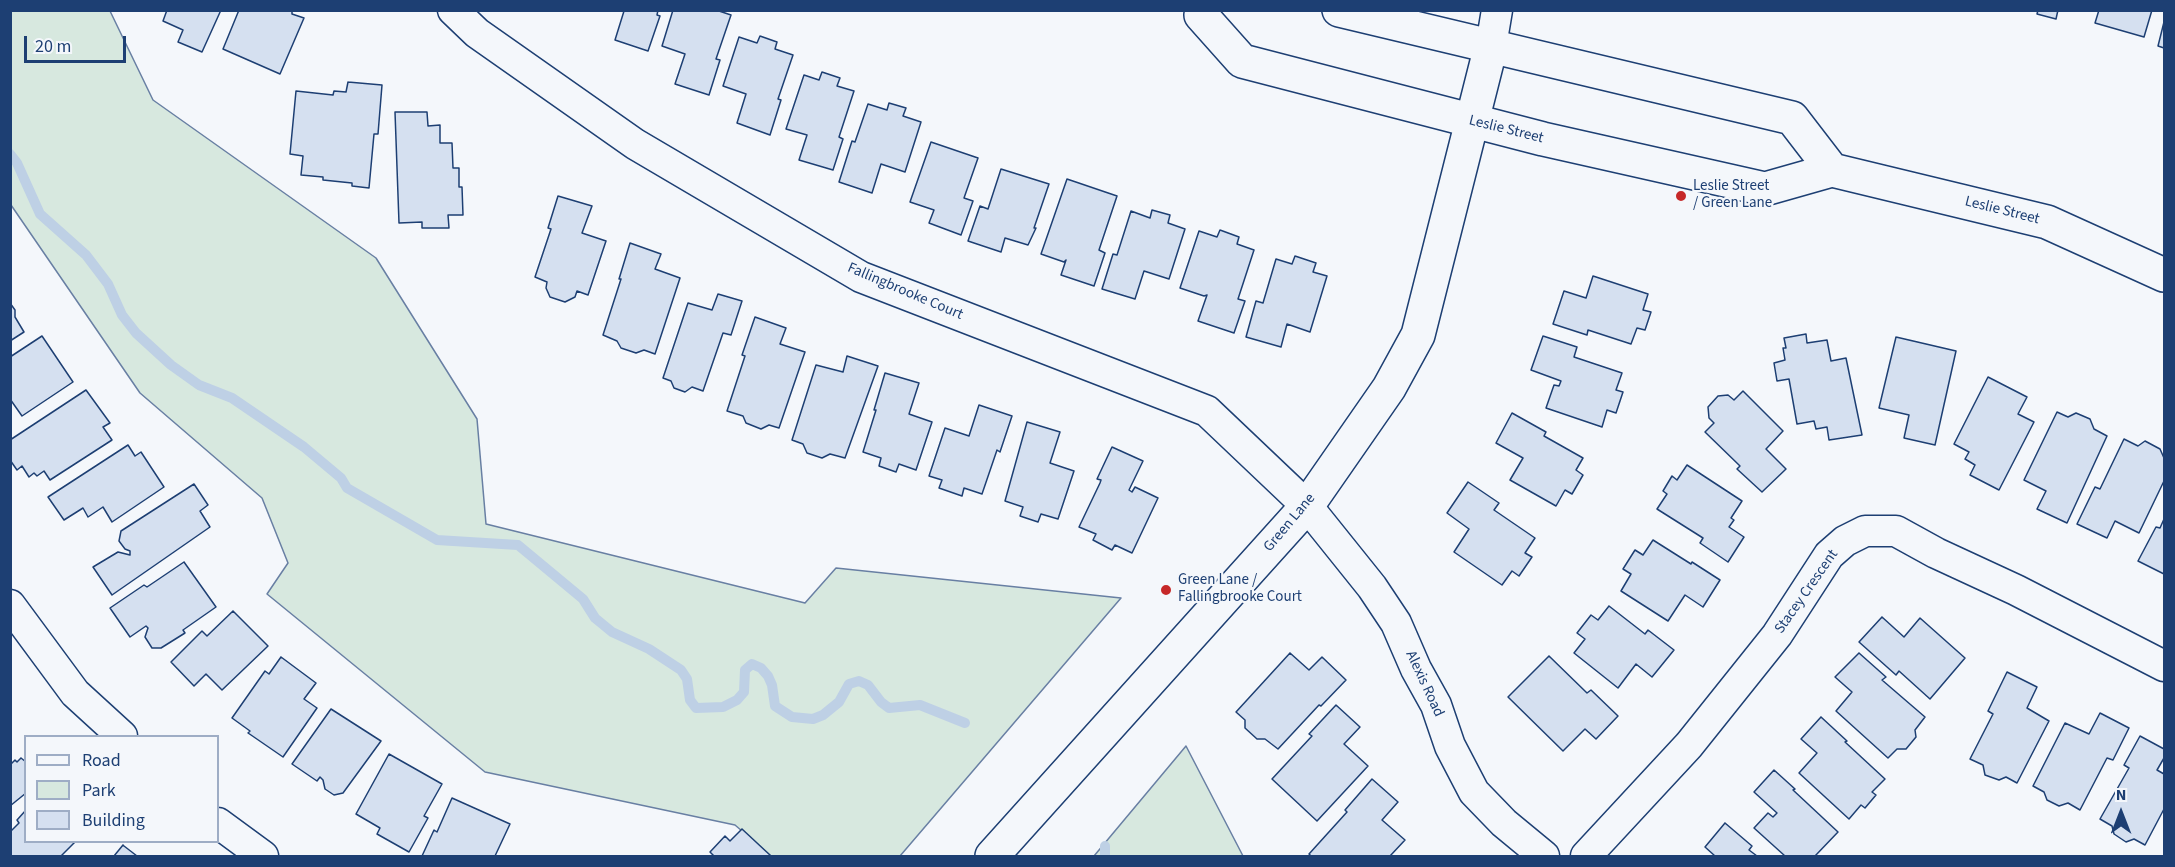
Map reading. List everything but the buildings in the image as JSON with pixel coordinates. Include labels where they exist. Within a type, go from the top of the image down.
[{"type":"main road","points":[[1339,10],[1792,118],[1832,170]]},
{"type":"main road","name":"Leslie Street","points":[[1199,12],[1242,61],[1472,121],[1765,189],[1832,170],[2047,222],[2164,275]]},
{"type":"main road","name":"Green Lane","points":[[992,856],[1307,506],[1389,388],[1418,335],[1491,46]]},
{"type":"street","name":"Fallingbrooke Court","points":[[453,10],[477,33],[635,144],[861,277],[1208,411],[1307,506]]},
{"type":"street","points":[[1491,46],[1497,10]]},
{"type":"street","name":"Alexis Road","points":[[1307,506],[1372,587],[1396,623],[1416,669],[1436,705],[1450,746],[1474,792],[1504,823],[1544,856]]},
{"type":"street","name":"Stacey Crescent","points":[[1586,856],[1689,745],[1777,635],[1829,555],[1845,541],[1865,531],[1896,531],[2164,666]]},
{"type":"street","points":[[10,605],[75,693],[121,735]]},
{"type":"street","points":[[219,825],[263,856]]},
{"type":"green space","points":[[10,11],[110,11],[153,100],[376,258],[477,419],[486,524],[805,603],[836,568],[1121,598],[900,856],[771,856],[735,825],[485,772],[267,594],[288,563],[262,498],[140,393],[11,205]]},
{"type":"green space","points":[[1186,746],[1243,856],[1094,856]]},
{"type":"waterway","points":[[10,154],[17,163],[40,214],[86,255],[108,284],[122,315],[136,333],[171,365],[199,385],[232,398],[304,447],[341,478],[347,488],[437,540],[518,545],[583,599],[595,618],[612,632],[649,649],[681,670],[687,679],[690,700],[696,708],[723,707],[737,700],[744,692],[745,670],[752,664],[761,668],[768,676],[772,685],[775,706],[792,717],[813,719],[823,715],[839,702],[849,684],[859,681],[868,685],[881,702],[889,708],[920,705],[965,723]]},
{"type":"waterway","points":[[1105,846],[1105,856]]},
{"type":"place","name":"Leslie Street / Green Lane","points":[[1681,196]]},
{"type":"place","name":"Green Lane / Fallingbrooke Court","points":[[1166,590]]}]
